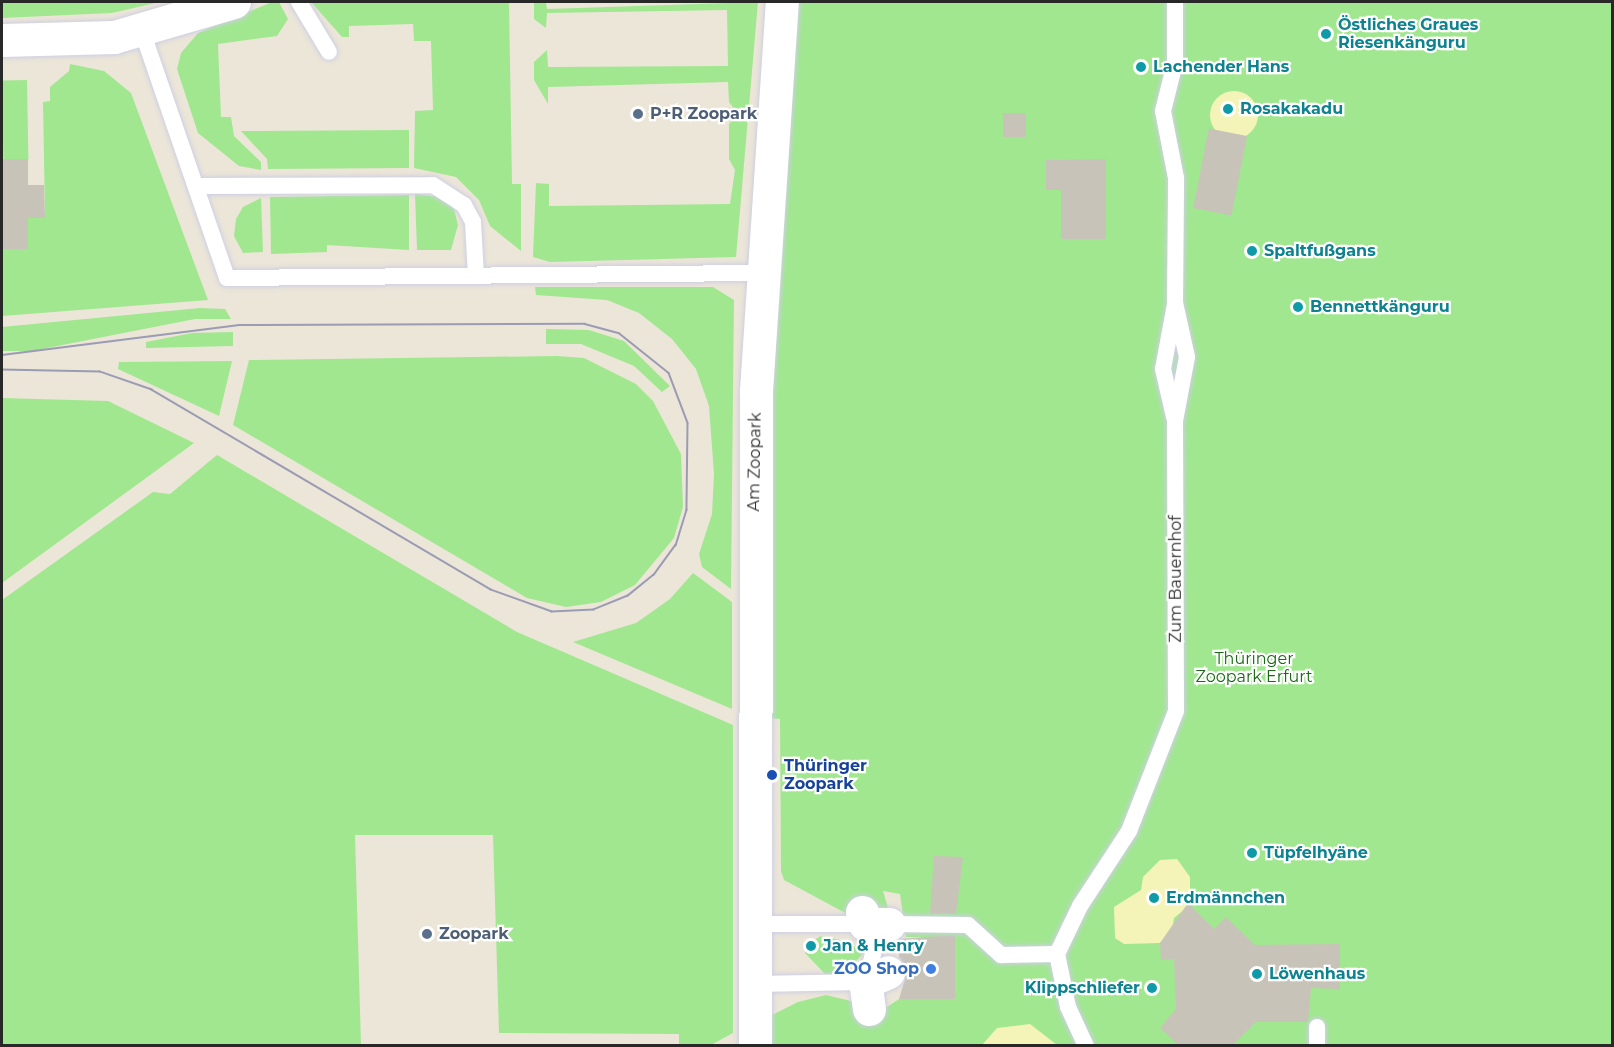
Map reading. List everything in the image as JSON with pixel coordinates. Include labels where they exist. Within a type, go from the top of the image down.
[{"type":"street","points":[[2,40],[142,31],[234,2]]},
{"type":"street","name":"Am Zoopark","points":[[755,1046],[765,983],[765,924],[753,602],[760,273],[782,2]]},
{"type":"street","name":"Am Zoopark","points":[[765,924],[774,874]]},
{"type":"lane","points":[[299,2],[329,52]]},
{"type":"lane","name":"Zum Bauernhof","points":[[1057,954],[1080,906],[1129,831],[1176,711],[1175,421],[1187,357],[1175,303],[1176,178],[1163,111],[1175,63],[1175,2]]},
{"type":"lane","points":[[142,31],[227,278],[760,273]]},
{"type":"lane","points":[[197,186],[433,185],[464,205],[473,222],[476,276]]},
{"type":"lane","points":[[1175,303],[1163,369],[1175,421]]},
{"type":"lane","points":[[765,924],[872,920],[968,925],[1001,955],[1057,954],[1068,1007],[1086,1046]]},
{"type":"lane","points":[[765,983],[874,988],[872,920]]},
{"type":"lane","points":[[1317,1027],[1317,1046]]},
{"type":"green space","points":[[2,2],[160,2],[112,13],[2,18]]},
{"type":"green space","points":[[272,2],[279,2],[288,19],[277,36],[218,44],[221,117],[231,117],[234,136],[261,162],[261,170],[239,166],[198,133],[177,69],[181,53],[198,33]]},
{"type":"green space","points":[[311,2],[509,2],[512,184],[521,184],[521,251],[490,226],[479,200],[456,177],[414,168],[415,111],[433,110],[431,41],[414,41],[413,24],[349,26],[349,37],[342,37]]},
{"type":"green space","points":[[534,2],[546,2],[547,9],[758,2],[736,257],[550,262],[533,257],[536,183],[549,184],[549,206],[730,204],[735,170],[729,159],[729,124],[738,114],[729,102],[728,82],[548,87],[548,104],[534,80],[534,62],[547,50],[548,67],[728,66],[727,10],[547,13],[546,28],[534,19]]},
{"type":"green space","name":"Thüringer Zoopark Erfurt","points":[[793,2],[1612,2],[1612,1045],[768,1046],[768,1011],[772,1015],[798,1002],[826,995],[884,1009],[899,999],[955,999],[955,938],[906,937],[900,894],[883,891],[889,911],[851,916],[784,880],[781,871],[780,719],[768,718],[769,355]]},
{"type":"green space","points":[[70,64],[104,71],[131,93],[208,300],[2,316],[2,249],[28,249],[28,218],[45,217],[43,102],[50,101],[50,87],[69,71]]},
{"type":"green space","points":[[2,80],[27,80],[28,159],[3,159]]},
{"type":"green space","points":[[409,130],[409,168],[268,169],[267,159],[241,131]]},
{"type":"green space","points":[[415,194],[440,197],[454,209],[458,225],[451,250],[417,250]]},
{"type":"green space","points":[[409,195],[409,250],[327,245],[327,252],[271,254],[270,197]]},
{"type":"green space","points":[[261,198],[263,252],[243,253],[234,236],[236,219],[243,207]]},
{"type":"green space","points":[[535,287],[713,287],[734,300],[731,589],[702,567],[699,554],[712,514],[714,474],[709,406],[696,369],[672,339],[639,313],[607,300],[536,295]]},
{"type":"green space","points":[[200,308],[225,309],[231,319],[195,319],[32,351],[2,351],[2,327]]},
{"type":"green space","points":[[546,329],[589,330],[624,341],[670,386],[662,392],[634,366],[581,344],[546,344]]},
{"type":"green space","points":[[233,332],[233,346],[146,348],[146,342],[192,333]]},
{"type":"green space","points":[[557,356],[584,358],[636,384],[653,401],[681,454],[683,507],[674,538],[635,585],[601,602],[566,607],[527,598],[233,425],[249,360]]},
{"type":"green space","points":[[232,361],[219,416],[118,369],[119,362]]},
{"type":"green space","points":[[2,398],[108,401],[194,443],[2,583]]},
{"type":"green space","points":[[217,455],[517,632],[733,725],[733,1033],[711,1045],[679,1046],[679,1034],[499,1033],[493,835],[355,835],[361,1045],[2,1045],[2,600],[153,492],[170,494]]},
{"type":"green space","points":[[693,573],[732,602],[732,709],[573,642],[636,623],[670,599]]},
{"type":"green space","points":[[821,936],[850,942],[863,954],[848,969],[826,975],[805,953],[807,944]]},
{"type":"sand","points":[[1234,91],[1251,98],[1258,115],[1251,132],[1234,139],[1217,132],[1210,115],[1217,98]]},
{"type":"sand","points":[[1177,859],[1190,877],[1190,905],[1174,918],[1172,930],[1160,943],[1124,944],[1115,938],[1114,907],[1141,890],[1143,877],[1160,860]]},
{"type":"sand","points":[[1030,1024],[1057,1045],[982,1045],[997,1028]]},
{"type":"building","points":[[1003,113],[1026,113],[1026,137],[1003,137]]},
{"type":"building","points":[[1209,129],[1247,136],[1232,216],[1193,208]]},
{"type":"building","points":[[2,159],[28,159],[28,185],[44,185],[45,218],[28,218],[28,249],[2,249]]},
{"type":"building","points":[[1106,159],[1106,239],[1061,239],[1061,190],[1046,190],[1046,160]]},
{"type":"building","points":[[934,856],[963,857],[956,914],[930,914]]},
{"type":"building","name":"Löwenhaus","points":[[1188,903],[1214,929],[1226,917],[1255,945],[1340,944],[1340,989],[1311,988],[1308,1022],[1256,1022],[1232,1046],[1179,1046],[1160,1028],[1176,1009],[1174,959],[1161,960],[1160,943]]},
{"type":"building","name":"ZOO Shop","points":[[955,935],[955,999],[899,999],[908,969],[899,957],[899,939]]},
{"type":"tram line","points":[[2,355],[239,325],[585,324],[619,333],[669,373],[688,423],[687,510],[676,545],[654,575],[628,596],[594,610],[552,612],[491,590],[152,390],[100,372],[2,370]]},
{"type":"place","name":"Östliches Graues Riesenkänguru","points":[[1326,34]]},
{"type":"place","name":"Lachender Hans","points":[[1141,67]]},
{"type":"place","name":"Rosakakadu","points":[[1228,109]]},
{"type":"place","name":"P+R Zoopark","points":[[638,114]]},
{"type":"place","name":"Spaltfußgans","points":[[1252,251]]},
{"type":"place","name":"Bennettkänguru","points":[[1298,307]]},
{"type":"place","name":"Thüringer Zoopark","points":[[772,775]]},
{"type":"place","name":"Tüpfelhyäne","points":[[1252,853]]},
{"type":"place","name":"Erdmännchen","points":[[1154,898]]},
{"type":"place","name":"Zoopark","points":[[427,934]]},
{"type":"place","name":"Jan & Henry","points":[[811,946]]},
{"type":"place","name":"ZOO Shop","points":[[931,969]]},
{"type":"place","name":"Löwenhaus","points":[[1257,974]]},
{"type":"place","name":"Klippschliefer","points":[[1152,988]]}]
